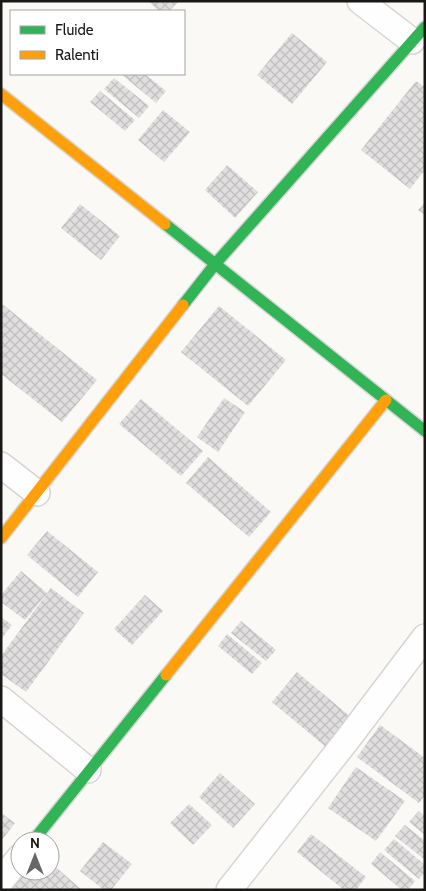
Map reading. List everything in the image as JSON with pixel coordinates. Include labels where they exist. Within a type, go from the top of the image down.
[{"type":"main road","points":[[1,538],[216,263],[418,34]]},
{"type":"main road","points":[[1,94],[425,431]]},
{"type":"main road","points":[[41,831],[386,400]]},
{"type":"street","points":[[360,1],[418,34]]},
{"type":"street","points":[[1,465],[37,493]]},
{"type":"street","points":[[228,890],[347,740],[425,637]]},
{"type":"street","points":[[1,699],[88,770]]},
{"type":"street","points":[[1,881],[10,870]]},
{"type":"building","points":[[148,1],[179,1],[170,10],[158,10]]},
{"type":"building","points":[[292,33],[327,62],[292,104],[257,75]]},
{"type":"building","points":[[122,75],[146,75],[166,91],[156,103]]},
{"type":"building","points":[[114,78],[149,106],[139,118],[104,89]]},
{"type":"building","points":[[416,81],[425,87],[425,170],[410,189],[361,150]]},
{"type":"building","points":[[100,91],[135,120],[125,131],[90,102]]},
{"type":"building","points":[[163,110],[190,132],[164,162],[138,140]]},
{"type":"building","points":[[227,165],[258,192],[235,218],[205,190]]},
{"type":"building","points":[[425,202],[425,215],[418,210]]},
{"type":"building","points":[[80,204],[120,236],[101,260],[61,228]]},
{"type":"building","points":[[1,303],[97,380],[62,422],[1,374]]},
{"type":"building","points":[[219,306],[286,360],[248,406],[181,352]]},
{"type":"building","points":[[224,398],[245,412],[218,452],[197,437]]},
{"type":"building","points":[[141,399],[203,451],[181,476],[119,424]]},
{"type":"building","points":[[208,457],[271,512],[249,537],[186,483]]},
{"type":"building","points":[[47,531],[98,572],[78,597],[27,555]]},
{"type":"building","points":[[21,571],[47,593],[25,620],[1,602],[1,595]]},
{"type":"building","points":[[51,588],[84,613],[26,692],[1,674],[1,656]]},
{"type":"building","points":[[145,595],[163,611],[132,645],[114,629]]},
{"type":"building","points":[[1,617],[12,625],[1,639]]},
{"type":"building","points":[[241,621],[276,650],[266,661],[231,633]]},
{"type":"building","points":[[227,634],[262,663],[252,674],[218,646]]},
{"type":"building","points":[[297,672],[352,718],[327,748],[272,702]]},
{"type":"building","points":[[380,725],[425,758],[425,795],[419,803],[357,757]]},
{"type":"building","points":[[356,767],[405,801],[376,841],[328,808]]},
{"type":"building","points":[[220,773],[255,804],[233,828],[199,797]]},
{"type":"building","points":[[189,804],[212,825],[193,845],[170,823]]},
{"type":"building","points":[[419,811],[425,816],[425,835],[409,822]]},
{"type":"building","points":[[1,813],[15,823],[1,841]]},
{"type":"building","points":[[405,825],[425,841],[425,860],[395,836]]},
{"type":"building","points":[[311,834],[366,877],[356,890],[344,890],[297,852]]},
{"type":"building","points":[[394,839],[425,865],[425,872],[419,879],[384,850]]},
{"type":"building","points":[[103,842],[132,864],[111,890],[104,890],[80,871]]},
{"type":"building","points":[[380,852],[415,881],[408,890],[402,890],[371,864]]},
{"type":"building","points":[[60,871],[82,890],[10,890],[18,881],[60,881]]},
{"type":"traffic: fast","points":[[183,305],[216,263],[425,27]]},
{"type":"traffic: fast","points":[[165,224],[425,431]]},
{"type":"traffic: fast","points":[[41,831],[166,675]]},
{"type":"traffic: slow","points":[[1,94],[165,224]]},
{"type":"traffic: slow","points":[[1,538],[183,305]]},
{"type":"traffic: slow","points":[[166,675],[386,400]]}]
